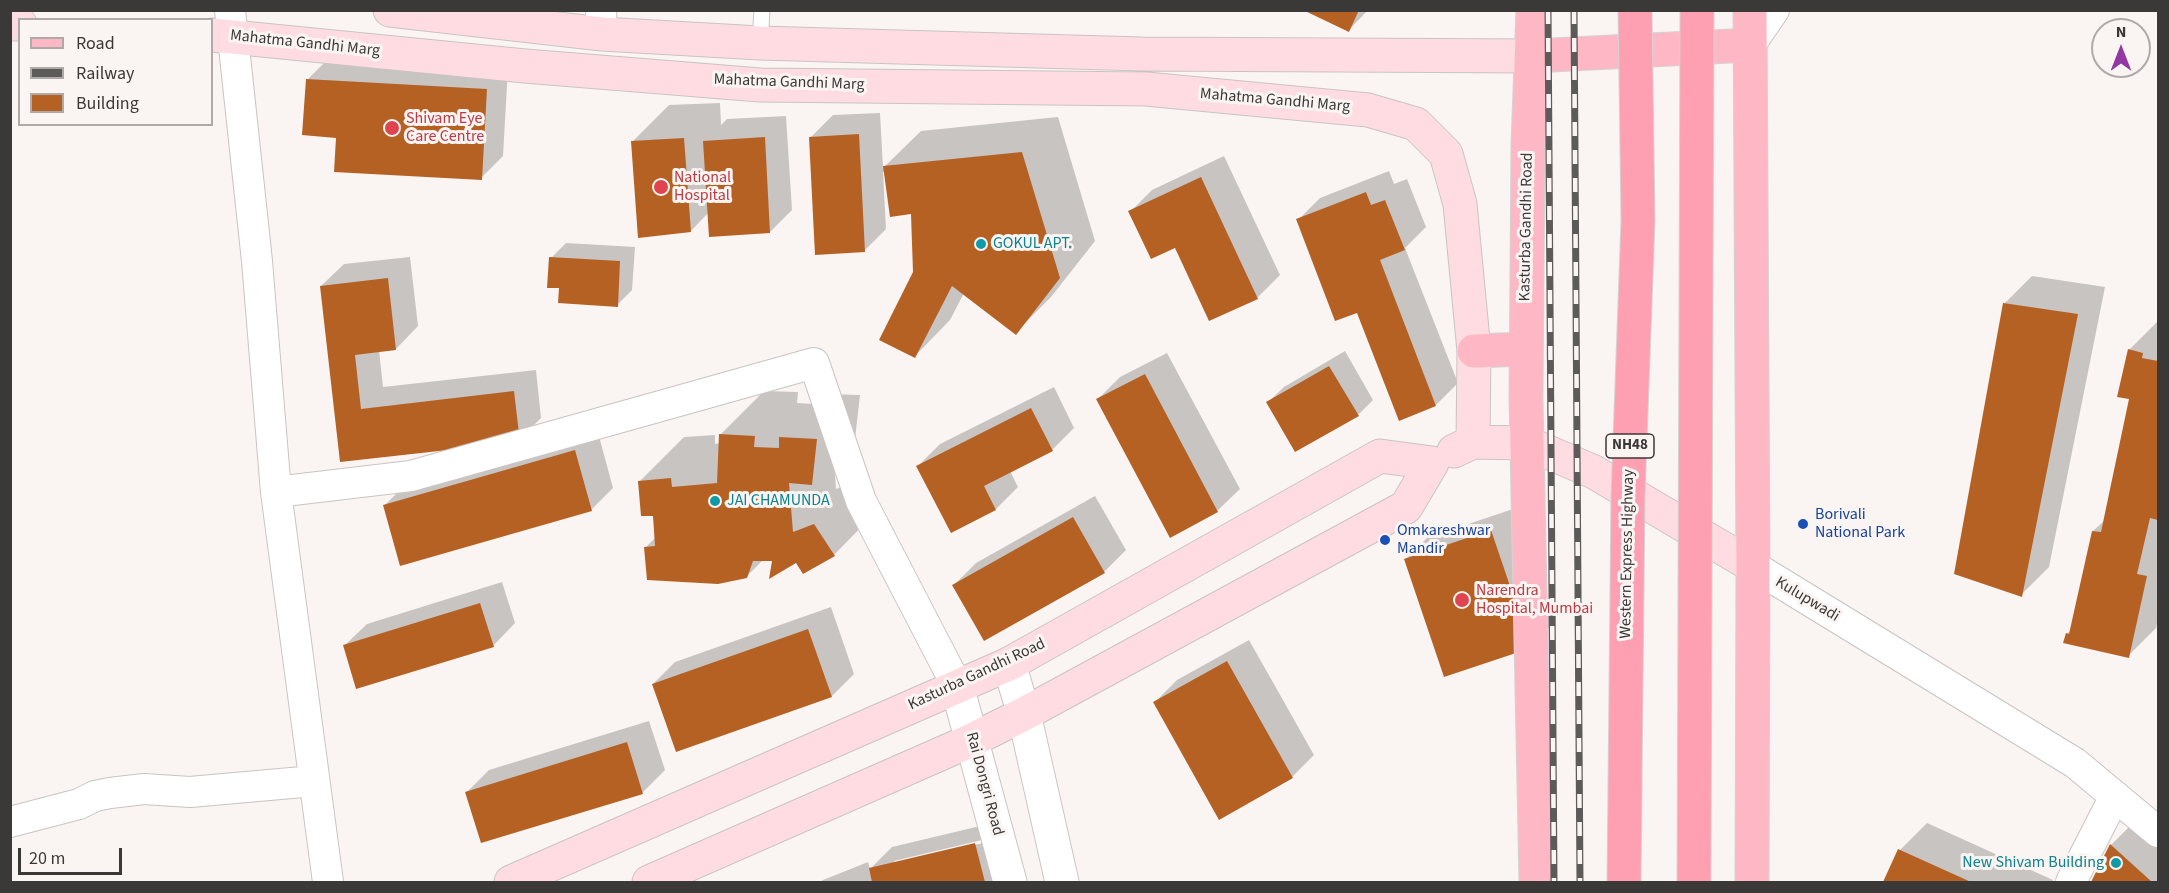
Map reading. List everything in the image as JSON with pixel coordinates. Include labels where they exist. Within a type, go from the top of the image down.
[{"type":"highway","name":"Western Express Highway","points":[[1624,882],[1628,495],[1638,220],[1635,10]]},
{"type":"highway","points":[[1694,882],[1697,10]]},
{"type":"main road","points":[[390,10],[602,22],[760,43],[1142,54],[1532,56],[1750,45]]},
{"type":"main road","name":"Kasturba Gandhi Road","points":[[1533,10],[1528,145],[1526,398],[1536,882]]},
{"type":"main road","points":[[1750,10],[1752,882]]},
{"type":"main road","name":"Mahatma Gandhi Marg","points":[[225,27],[525,66],[760,85],[1146,89],[1368,110],[1416,124],[1446,154],[1460,204],[1474,351],[1473,441]]},
{"type":"main road","points":[[1474,351],[1526,349]]},
{"type":"main road","points":[[649,882],[972,740],[1024,714],[1406,507],[1432,463],[1473,441]]},
{"type":"main road","name":"Kulupwadi","points":[[1473,441],[1527,443],[1594,472],[1753,566]]},
{"type":"main road","name":"Kasturba Gandhi Road","points":[[511,882],[1009,664],[1380,456],[1432,463]]},
{"type":"street","points":[[1750,45],[1774,10]]},
{"type":"street","points":[[225,27],[258,261],[276,492],[328,882]]},
{"type":"street","points":[[276,492],[411,476],[814,363],[861,501],[957,686]]},
{"type":"street","name":"Kulupwadi","points":[[1753,566],[2075,763],[2158,832]]},
{"type":"street","points":[[1009,664],[1024,714],[1062,882]]},
{"type":"street","name":"Rai Dongri Road","points":[[957,686],[1010,882]]},
{"type":"street","points":[[10,822],[79,804],[95,796],[110,793],[144,789],[190,792],[314,781]]},
{"type":"street","points":[[2071,882],[2115,796]]},
{"type":"lane","points":[[760,43],[762,10]]},
{"type":"building","points":[[1303,10],[1359,10],[1349,32]]},
{"type":"building","points":[[306,79],[487,89],[482,180],[334,172],[336,138],[302,135]]},
{"type":"building","points":[[859,134],[865,252],[815,255],[809,137]]},
{"type":"building","points":[[765,137],[770,233],[709,237],[703,141]]},
{"type":"building","points":[[684,138],[691,232],[638,238],[631,141]]},
{"type":"building","name":"GOKUL APT.","points":[[1022,152],[1060,278],[1016,335],[952,286],[915,358],[879,340],[913,272],[911,214],[890,217],[883,166]]},
{"type":"building","points":[[1201,177],[1258,299],[1209,321],[1175,248],[1151,259],[1128,211]]},
{"type":"building","points":[[1366,192],[1371,205],[1385,200],[1405,250],[1380,260],[1436,406],[1399,421],[1357,313],[1335,321],[1296,219]]},
{"type":"building","points":[[549,257],[620,261],[618,307],[558,303],[559,288],[547,288]]},
{"type":"building","points":[[388,278],[396,350],[355,355],[361,409],[514,391],[520,442],[340,462],[320,286]]},
{"type":"building","points":[[2003,303],[2078,314],[2022,597],[1954,574]]},
{"type":"building","points":[[2128,349],[2143,353],[2142,358],[2158,361],[2158,520],[2150,518],[2137,574],[2147,576],[2129,658],[2063,643],[2066,633],[2069,634],[2092,531],[2101,532],[2129,399],[2117,397]]},
{"type":"building","points":[[1329,366],[1359,416],[1295,452],[1266,402]]},
{"type":"building","points":[[1145,374],[1218,512],[1170,538],[1096,399]]},
{"type":"building","points":[[1031,408],[1053,451],[984,486],[996,510],[951,533],[916,466]]},
{"type":"building","name":"JAI CHAMUNDA","points":[[719,434],[755,436],[754,447],[779,448],[779,437],[817,439],[812,485],[789,483],[793,532],[814,524],[835,556],[803,574],[796,563],[769,579],[772,561],[753,561],[747,578],[718,584],[647,580],[644,547],[655,546],[653,516],[641,516],[638,481],[671,478],[672,487],[717,483]]},
{"type":"building","points":[[575,450],[592,511],[400,566],[383,505]]},
{"type":"building","points":[[1073,517],[1105,573],[984,641],[952,585]]},
{"type":"building","points":[[1491,530],[1531,648],[1444,677],[1404,559]]},
{"type":"building","points":[[480,603],[494,647],[356,689],[343,645]]},
{"type":"building","points":[[808,629],[832,697],[676,752],[652,684]]},
{"type":"building","points":[[1227,661],[1293,778],[1219,820],[1153,702]]},
{"type":"building","points":[[627,742],[643,794],[481,843],[465,792]]},
{"type":"building","points":[[975,843],[985,882],[872,882],[869,868]]},
{"type":"building","name":"New Shivam Building","points":[[2110,844],[2152,882],[2091,882]]},
{"type":"building","points":[[1898,849],[1971,882],[1883,882]]},
{"type":"railway","points":[[1548,10],[1554,882]]},
{"type":"railway","points":[[1574,10],[1580,882]]},
{"type":"place","name":"Shivam Eye Care Centre","points":[[392,128]]},
{"type":"place","name":"National Hospital","points":[[661,187]]},
{"type":"place","name":"GOKUL APT.","points":[[981,244]]},
{"type":"place","name":"JAI CHAMUNDA","points":[[715,501]]},
{"type":"place","name":"Borivali National Park","points":[[1803,524]]},
{"type":"place","name":"Omkareshwar Mandir","points":[[1385,540]]},
{"type":"place","name":"Narendra Hospital, Mumbai","points":[[1462,600]]},
{"type":"place","name":"New Shivam Building","points":[[2116,863]]}]
